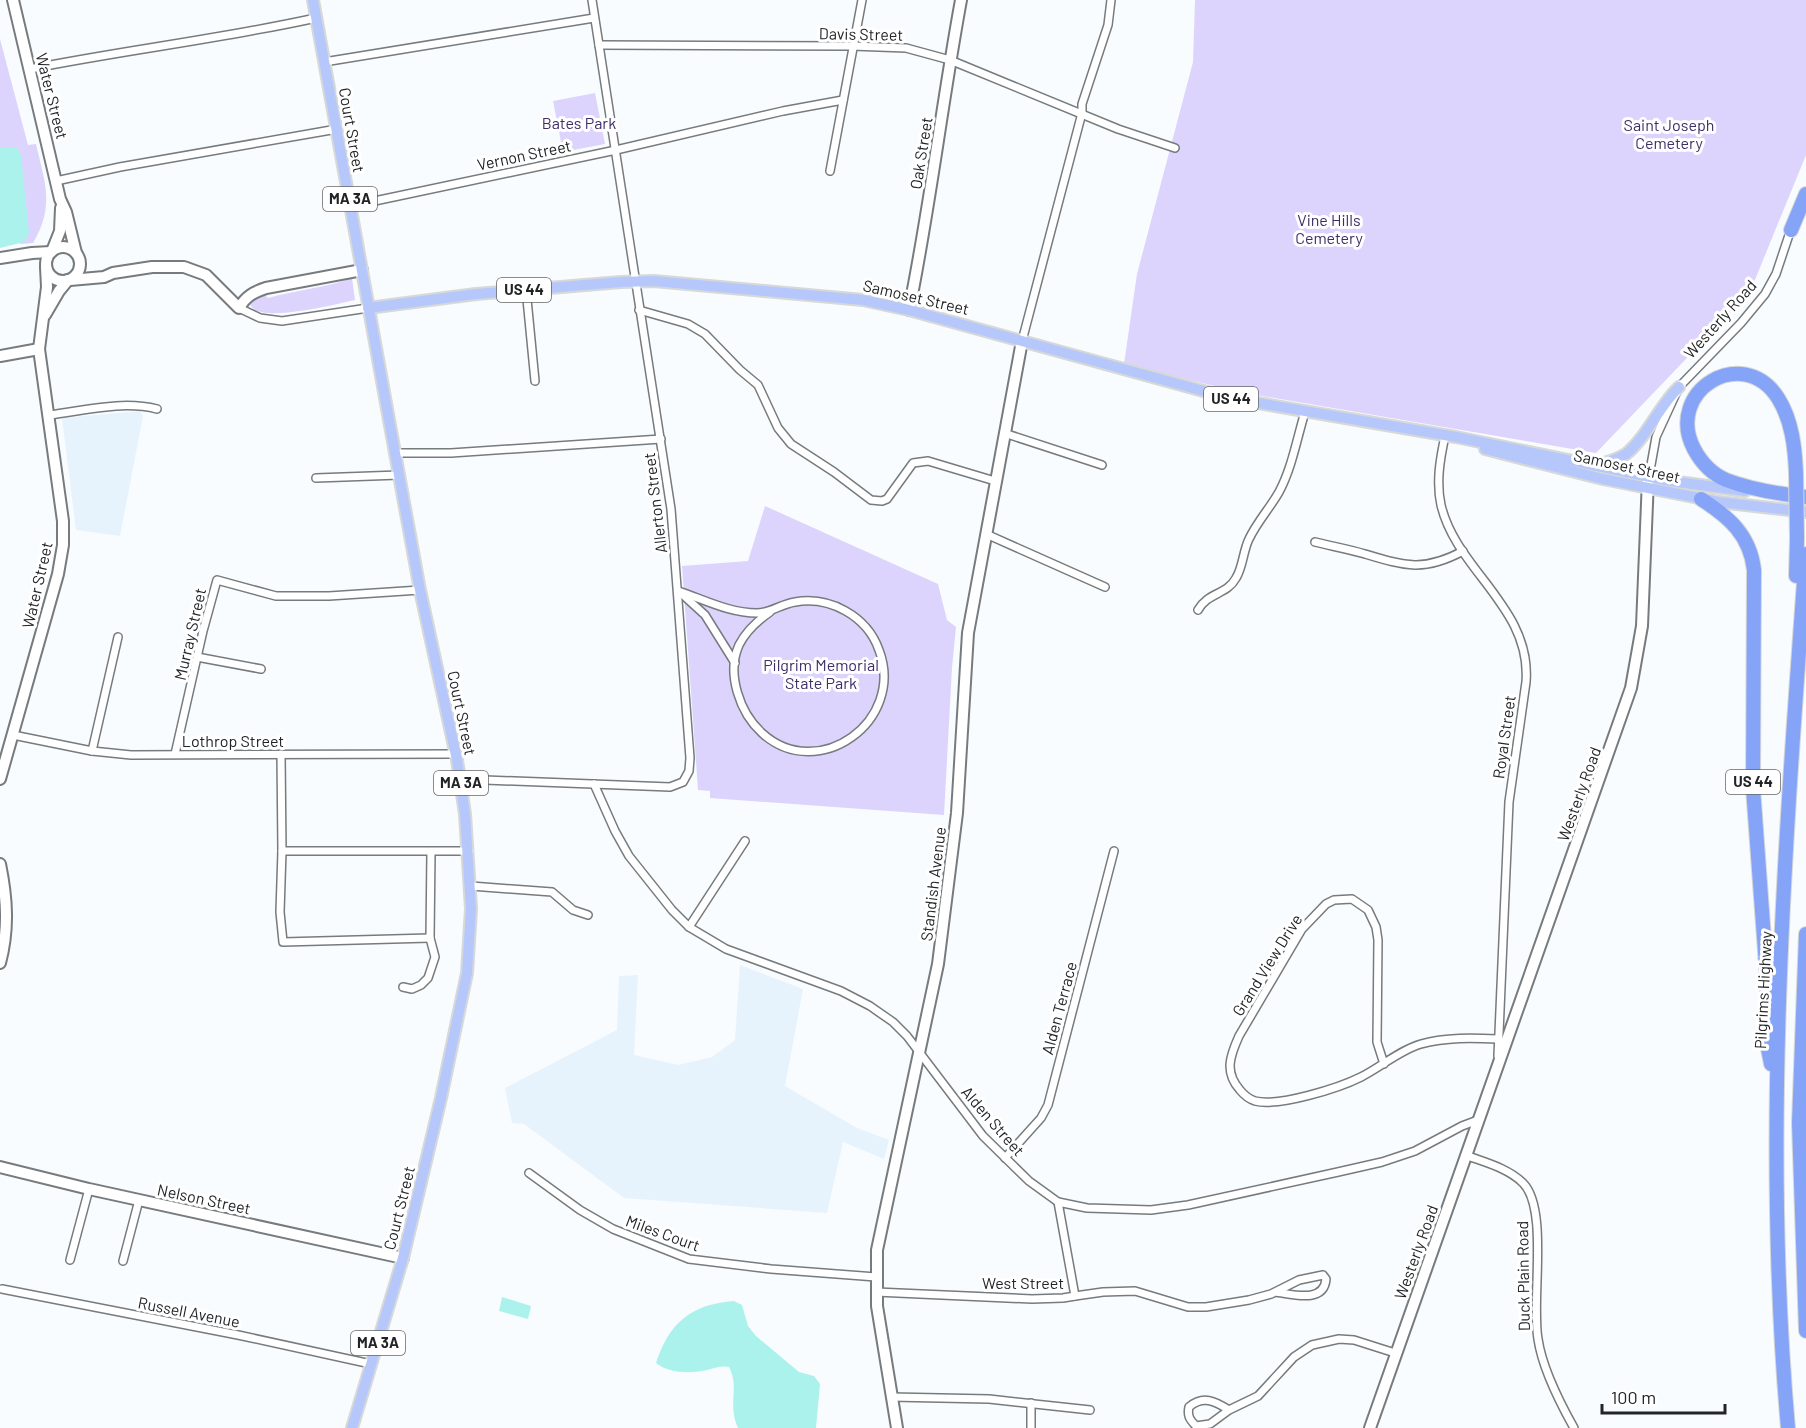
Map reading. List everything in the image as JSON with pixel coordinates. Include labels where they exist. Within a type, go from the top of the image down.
[{"type":"highway","points":[[1791,230],[1806,194]]},
{"type":"highway","points":[[1771,493],[1725,480],[1710,471],[1695,452],[1690,441],[1687,422],[1692,401],[1704,386],[1718,378],[1739,374],[1754,377],[1767,384],[1778,398],[1787,417],[1794,445],[1797,473],[1795,574],[1802,609]]},
{"type":"highway","name":"Samoset Street","points":[[1771,493],[1806,497]]},
{"type":"highway","name":"US 44","points":[[1701,499],[1723,513],[1740,531],[1750,548],[1754,570],[1754,813],[1767,979],[1767,1044],[1776,1085]]},
{"type":"highway","name":"Pilgrims Highway","points":[[1788,1428],[1778,1281],[1775,1164],[1776,1085],[1782,922],[1806,554]]},
{"type":"highway","points":[[1806,934],[1799,1123],[1806,1331]]},
{"type":"highway","points":[[1804,983],[1806,967]]},
{"type":"main road","name":"Court Street","points":[[313,0],[420,590],[456,754],[471,886],[470,951],[461,1006],[403,1258],[352,1428]]},
{"type":"main road","name":"Samoset Street","points":[[368,308],[526,289],[634,281],[686,283],[863,300],[909,310],[1229,398],[1456,437],[1649,476],[1707,486],[1771,493]]},
{"type":"main road","points":[[1596,465],[1619,458],[1630,450],[1667,399],[1679,387]]},
{"type":"main road","name":"Samoset Street","points":[[1445,436],[1455,441],[1582,475],[1701,499],[1806,512]]},
{"type":"street","name":"Water Street","points":[[13,0],[60,199],[66,212],[78,257]]},
{"type":"street","name":"Allerton Street","points":[[460,779],[670,787],[679,785],[686,779],[690,759],[671,509],[592,0]]},
{"type":"street","points":[[830,171],[862,0]]},
{"type":"street","name":"Oak Street","points":[[909,310],[928,208],[961,0]]},
{"type":"street","points":[[1022,341],[1082,113],[1082,104],[1108,25],[1111,0]]},
{"type":"street","points":[[30,69],[265,29],[316,18]]},
{"type":"street","points":[[324,62],[594,18]]},
{"type":"street","name":"Davis Street","points":[[599,45],[906,48],[950,60],[1118,129],[1175,148]]},
{"type":"street","name":"Vernon Street","points":[[351,206],[616,150],[783,111],[843,100]]},
{"type":"street","points":[[56,181],[120,167],[337,129]]},
{"type":"street","name":"Westerly Road","points":[[1370,1428],[1497,1065],[1610,754],[1631,688],[1642,626],[1648,488],[1656,437],[1679,387],[1741,323],[1765,294],[1776,274],[1806,188]]},
{"type":"street","name":"Water Street","points":[[51,251],[60,231],[60,199]]},
{"type":"street","points":[[0,258],[65,247],[88,269],[113,273]]},
{"type":"street","points":[[51,251],[46,267],[52,277],[61,281],[152,267],[184,267],[206,275],[239,308],[260,318],[282,321],[368,308]]},
{"type":"street","points":[[69,280],[79,270],[78,257]]},
{"type":"street","name":"Water Street","points":[[0,779],[49,608],[63,545],[63,521],[39,349],[47,287],[46,267]]},
{"type":"street","points":[[239,308],[254,292],[266,288],[362,270]]},
{"type":"street","name":"Water Street","points":[[42,321],[56,295],[69,280]]},
{"type":"street","points":[[526,289],[535,381]]},
{"type":"street","points":[[639,310],[688,324],[705,334],[758,386],[778,428],[791,444],[871,500],[887,499],[907,469],[919,460],[928,460],[996,481]]},
{"type":"street","name":"Standish Avenue","points":[[897,1428],[876,1292],[877,1250],[938,964],[957,813],[968,633],[1022,341]]},
{"type":"street","points":[[0,356],[39,349]]},
{"type":"street","points":[[48,415],[126,405],[157,409]]},
{"type":"street","points":[[1198,610],[1202,602],[1231,586],[1236,578],[1250,537],[1280,490],[1286,476],[1305,412]]},
{"type":"street","points":[[1004,433],[1102,465]]},
{"type":"street","name":"Royal Street","points":[[1445,436],[1439,475],[1440,497],[1448,526],[1512,621],[1524,647],[1527,663],[1509,802],[1497,1065]]},
{"type":"street","points":[[395,453],[451,453],[661,439]]},
{"type":"street","points":[[316,478],[399,475]]},
{"type":"street","points":[[986,534],[1105,587]]},
{"type":"street","points":[[1315,542],[1411,566],[1433,564],[1463,551]]},
{"type":"street","name":"Murray Street","points":[[175,754],[217,580],[276,596],[323,596],[420,590]]},
{"type":"street","points":[[678,591],[728,609],[746,613],[770,612]]},
{"type":"street","points":[[678,591],[705,615],[735,663]]},
{"type":"street","points":[[794,602],[825,602],[841,608],[865,626],[874,638],[884,666],[883,689],[877,711],[853,737],[841,744],[816,751],[788,748],[775,743],[762,733],[747,714],[737,689],[735,663],[740,644],[747,632],[770,612],[777,607],[794,602]]},
{"type":"street","points":[[92,751],[118,637]]},
{"type":"street","points":[[197,657],[261,669]]},
{"type":"street","name":"Lothrop Street","points":[[13,735],[92,751],[131,755],[456,754]]},
{"type":"street","points":[[281,754],[280,912],[283,942],[430,939]]},
{"type":"street","name":"Alden Street","points":[[594,784],[629,856],[689,927],[726,948],[822,984],[870,1006],[893,1022],[919,1051],[983,1136],[1029,1181],[1058,1202],[1107,1210],[1151,1210],[1188,1205],[1382,1162],[1415,1151],[1478,1120]]},
{"type":"street","points":[[689,927],[746,841]]},
{"type":"street","points":[[282,851],[468,851]]},
{"type":"street","name":"Alden Terrace","points":[[1005,1158],[1041,1118],[1048,1105],[1114,851]]},
{"type":"street","points":[[403,987],[412,989],[421,985],[428,978],[435,957],[430,939],[431,852]]},
{"type":"street","points":[[0,864],[7,901],[6,933],[0,963]]},
{"type":"street","points":[[471,886],[552,892],[573,910],[588,915]]},
{"type":"street","name":"Grand View Drive","points":[[1384,1064],[1377,1042],[1378,940],[1373,917],[1368,910],[1352,899],[1334,900],[1319,910],[1302,929],[1239,1036],[1231,1055],[1229,1072],[1242,1093],[1254,1101],[1266,1102],[1291,1098],[1341,1086],[1362,1077],[1420,1044],[1460,1037],[1498,1039]]},
{"type":"street","name":"Duck Plain Road","points":[[1465,1155],[1507,1172],[1522,1182],[1530,1194],[1537,1220],[1537,1338],[1551,1379],[1574,1428]]},
{"type":"street","name":"Nelson Street","points":[[0,1167],[88,1190],[403,1258]]},
{"type":"street","name":"Miles Court","points":[[529,1173],[580,1210],[613,1229],[688,1259],[771,1269],[876,1277]]},
{"type":"street","points":[[70,1260],[88,1190]]},
{"type":"street","points":[[123,1261],[139,1200]]},
{"type":"street","name":"West Street","points":[[876,1292],[1032,1299],[1075,1296],[1058,1202]]},
{"type":"street","points":[[1075,1296],[1135,1291],[1188,1307],[1206,1307],[1226,1305],[1275,1292],[1299,1280],[1317,1275],[1323,1275],[1326,1279],[1324,1287],[1314,1295],[1301,1296],[1275,1292]]},
{"type":"street","name":"Russell Avenue","points":[[2,1289],[238,1335],[371,1364]]},
{"type":"street","points":[[1229,1410],[1211,1400],[1201,1400],[1190,1407],[1188,1413],[1196,1426],[1203,1426],[1216,1420],[1229,1410],[1258,1396],[1294,1357],[1312,1345],[1339,1339],[1354,1340],[1395,1353]]},
{"type":"street","points":[[891,1397],[939,1397],[1031,1403],[1090,1410]]},
{"type":"street","points":[[1031,1403],[1031,1428]]},
{"type":"shaded area","points":[[140,411],[143,416],[120,536],[76,530],[62,418]]},
{"type":"shaded area","points":[[740,965],[803,989],[785,1086],[857,1128],[889,1140],[884,1159],[843,1142],[827,1213],[624,1198],[524,1124],[512,1123],[505,1088],[617,1030],[619,976],[638,975],[634,1055],[678,1065],[712,1057],[735,1040]]},
{"type":"green space","name":"Vine Hills Cemetery","points":[[1195,0],[1806,0],[1806,155],[1750,292],[1596,453],[1239,392],[1124,364],[1137,274],[1193,62]]},
{"type":"green space","points":[[0,39],[28,145],[36,144],[45,183],[44,217],[33,243],[20,244],[8,184],[0,172]]},
{"type":"green space","name":"Bates Park","points":[[595,93],[605,144],[563,152],[553,101]]},
{"type":"green space","points":[[352,278],[355,300],[332,305],[278,313],[263,312],[253,308],[250,300],[264,294],[268,298]]},
{"type":"green space","name":"Pilgrim Memorial State Park","points":[[765,506],[938,584],[947,620],[956,627],[944,815],[710,798],[710,791],[698,790],[682,566],[748,561]]},
{"type":"water","points":[[0,147],[17,148],[21,155],[29,233],[24,242],[0,248]]},
{"type":"water","points":[[502,1297],[531,1306],[528,1319],[499,1311]]},
{"type":"water","points":[[734,1301],[742,1305],[748,1326],[756,1336],[799,1372],[814,1376],[820,1384],[816,1428],[738,1428],[734,1411],[734,1382],[729,1367],[682,1372],[661,1367],[656,1363],[668,1337],[684,1318],[706,1306]]},
{"type":"park label","name":"Saint Joseph Cemetery","points":[[1669,134]]}]
